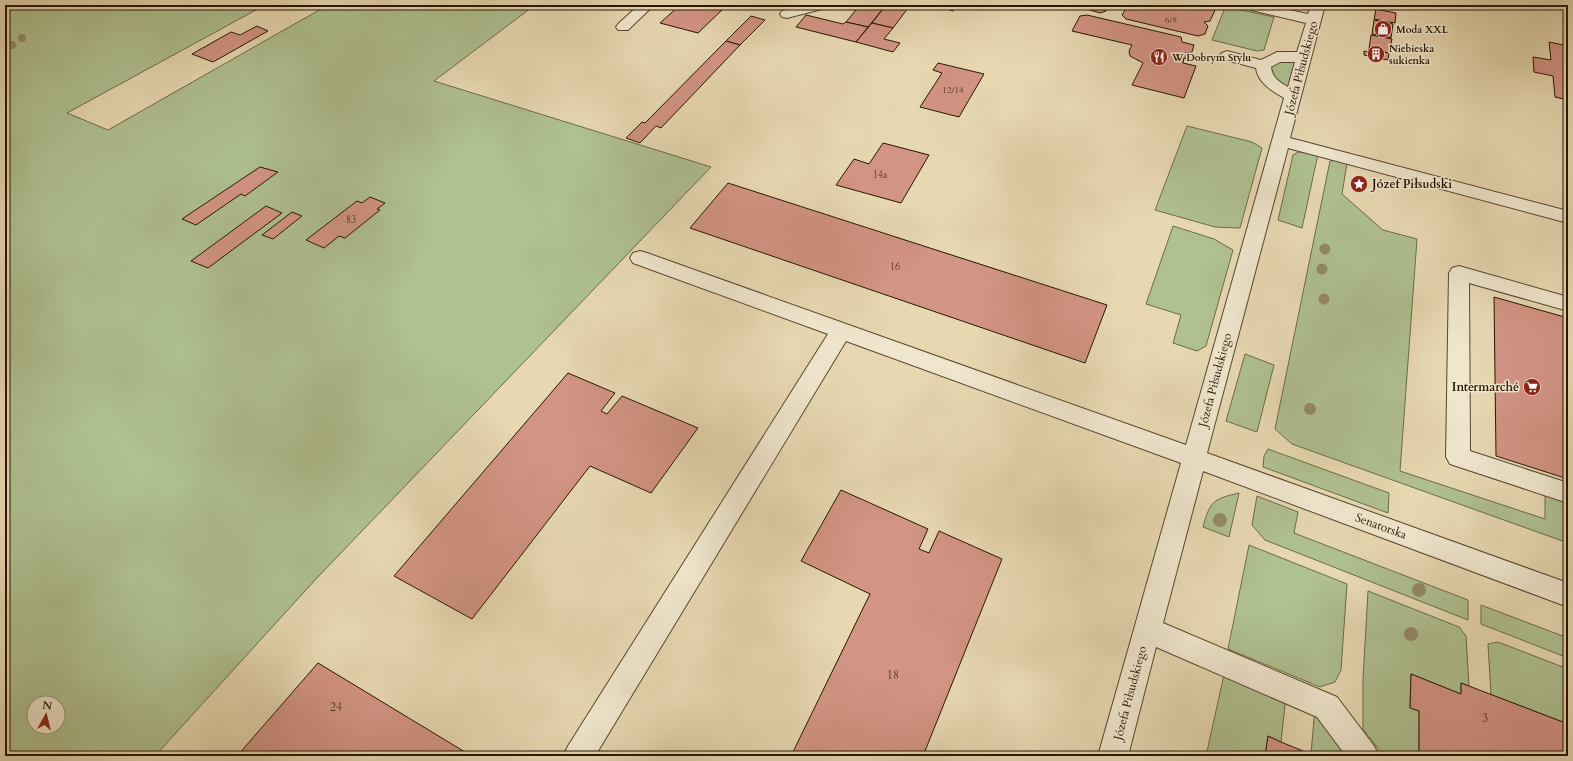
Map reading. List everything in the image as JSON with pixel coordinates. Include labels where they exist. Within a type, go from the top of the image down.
[{"type":"street","points":[[623,26],[647,5]]},
{"type":"street","points":[[786,14],[821,5]]},
{"type":"street","points":[[1256,7],[1316,12]]},
{"type":"street","name":"Józefa Piłsudskiego","points":[[1113,756],[1316,12]]},
{"type":"street","points":[[1227,56],[1263,64],[1277,57],[1304,57]]},
{"type":"street","points":[[1263,64],[1263,71],[1268,80],[1294,97]]},
{"type":"street","points":[[1282,141],[1568,217]]},
{"type":"street","name":"Senatorska","points":[[640,258],[1568,595]]},
{"type":"street","points":[[1568,304],[1459,273],[1458,457],[1568,493]]},
{"type":"street","points":[[578,756],[841,331]]},
{"type":"street","points":[[1147,630],[1327,706],[1364,756]]},
{"type":"green space","points":[[5,5],[265,5],[67,113],[108,130],[328,5],[535,5],[434,81],[711,167],[315,580],[155,756],[5,756]]},
{"type":"green space","points":[[1232,8],[1274,17],[1264,50],[1257,51],[1212,40],[1224,10]]},
{"type":"green space","points":[[1304,57],[1294,97],[1278,88],[1263,65]]},
{"type":"green space","points":[[1187,126],[1252,142],[1262,148],[1240,228],[1215,227],[1155,210]]},
{"type":"green space","points":[[1298,152],[1318,154],[1302,228],[1278,220],[1293,155]]},
{"type":"green space","points":[[1336,160],[1347,163],[1342,194],[1383,230],[1417,239],[1400,471],[1545,519],[1545,495],[1568,503],[1568,543],[1292,444],[1275,429],[1330,161]]},
{"type":"green space","points":[[1173,226],[1214,239],[1233,250],[1206,346],[1197,351],[1173,343],[1181,315],[1146,304]]},
{"type":"green space","points":[[1245,354],[1274,365],[1257,432],[1226,421]]},
{"type":"green space","points":[[1268,449],[1389,493],[1388,513],[1263,467],[1264,456]]},
{"type":"green space","points":[[1239,493],[1229,537],[1203,527],[1208,512],[1214,502],[1223,497]]},
{"type":"green space","points":[[1257,496],[1298,512],[1294,533],[1468,600],[1468,620],[1265,540],[1252,525]]},
{"type":"green space","points":[[1249,545],[1347,584],[1341,670],[1335,682],[1320,687],[1228,649]]},
{"type":"green space","points":[[1368,591],[1459,627],[1466,636],[1469,686],[1461,683],[1461,694],[1411,674],[1410,707],[1419,711],[1419,756],[1384,756],[1363,729],[1363,679]]},
{"type":"green space","points":[[1481,605],[1568,638],[1568,658],[1481,624]]},
{"type":"green space","points":[[1498,642],[1568,669],[1568,724],[1491,695],[1488,644]]},
{"type":"green space","points":[[1225,670],[1286,696],[1281,742],[1268,736],[1265,756],[1206,756]]},
{"type":"green space","points":[[1315,707],[1359,756],[1315,756],[1311,754]]},
{"type":"building","points":[[680,5],[713,5],[724,8],[698,33],[660,23]]},
{"type":"building","points":[[860,5],[886,5],[868,27],[846,22]]},
{"type":"building","points":[[886,5],[908,8],[893,28],[872,23]]},
{"type":"building","points":[[895,5],[926,5],[923,9]]},
{"type":"building","points":[[933,5],[957,5],[953,11]]},
{"type":"building","points":[[1087,5],[1109,5],[1106,11],[1100,13],[1090,10],[1086,7]]},
{"type":"building","points":[[1132,5],[1212,5],[1216,8],[1210,21],[1204,22],[1208,26],[1205,34],[1198,36],[1126,19],[1122,15],[1127,7]]},
{"type":"building","points":[[1376,9],[1396,13],[1395,23],[1374,19]]},
{"type":"building","points":[[806,15],[843,24],[846,22],[868,27],[856,42],[796,27]]},
{"type":"building","name":"W Dobrym Stylu","points":[[1087,15],[1181,37],[1182,42],[1194,45],[1192,52],[1185,53],[1187,59],[1184,58],[1183,63],[1196,66],[1184,98],[1132,85],[1143,63],[1130,56],[1129,51],[1132,45],[1072,31],[1080,16]]},
{"type":"building","points":[[751,16],[765,20],[740,45],[726,41]]},
{"type":"building","name":"Moda XXL","points":[[1374,20],[1393,24],[1391,38],[1372,34]]},
{"type":"building","points":[[872,23],[893,28],[884,39],[900,43],[893,52],[856,42]]},
{"type":"building","points":[[257,26],[268,31],[213,62],[192,54],[231,32],[240,35]]},
{"type":"building","points":[[1371,35],[1392,39],[1389,53],[1369,49]]},
{"type":"building","points":[[726,41],[740,45],[661,128],[656,126],[640,143],[626,138],[642,122],[645,123]]},
{"type":"building","points":[[1549,42],[1568,46],[1568,100],[1555,97],[1553,76],[1534,72],[1533,57],[1551,60]]},
{"type":"building","name":"Niebieska sukienka","points":[[1369,49],[1389,53],[1388,60],[1364,55],[1364,51],[1368,52]]},
{"type":"building","points":[[938,63],[984,74],[959,117],[920,107],[942,73],[933,70]]},
{"type":"building","points":[[883,143],[929,155],[901,203],[836,185],[854,159],[869,164]]},
{"type":"building","points":[[260,167],[278,172],[245,196],[241,194],[196,225],[182,219]]},
{"type":"building","points":[[728,183],[1107,305],[1085,363],[690,228]]},
{"type":"building","points":[[370,197],[385,203],[377,209],[380,210],[345,238],[339,236],[324,248],[306,240],[357,201],[362,203]]},
{"type":"building","points":[[266,206],[282,213],[208,268],[191,261]]},
{"type":"building","points":[[292,212],[302,216],[273,239],[262,235]]},
{"type":"building","name":"Intermarché","points":[[1494,297],[1568,318],[1568,479],[1496,456]]},
{"type":"building","points":[[568,373],[615,393],[601,411],[607,414],[622,396],[698,428],[651,493],[590,466],[472,619],[394,576]]},
{"type":"building","points":[[841,490],[928,529],[919,549],[929,553],[939,531],[1002,559],[923,756],[791,756],[870,594],[801,561]]},
{"type":"building","points":[[318,663],[465,752],[462,756],[237,756]]},
{"type":"building","points":[[1411,674],[1461,694],[1461,683],[1568,724],[1568,756],[1419,756],[1419,711],[1410,708]]},
{"type":"building","points":[[1268,736],[1281,742],[1315,756],[1265,756]]},
{"type":"place","name":"Moda XXL","points":[[1383,29]]},
{"type":"place","name":"Niebieska sukienka","points":[[1376,54]]},
{"type":"place","name":"W Dobrym Stylu","points":[[1159,57]]},
{"type":"place","name":"Józef Piłsudski","points":[[1359,184]]},
{"type":"place","name":"Intermarché","points":[[1532,387]]}]
